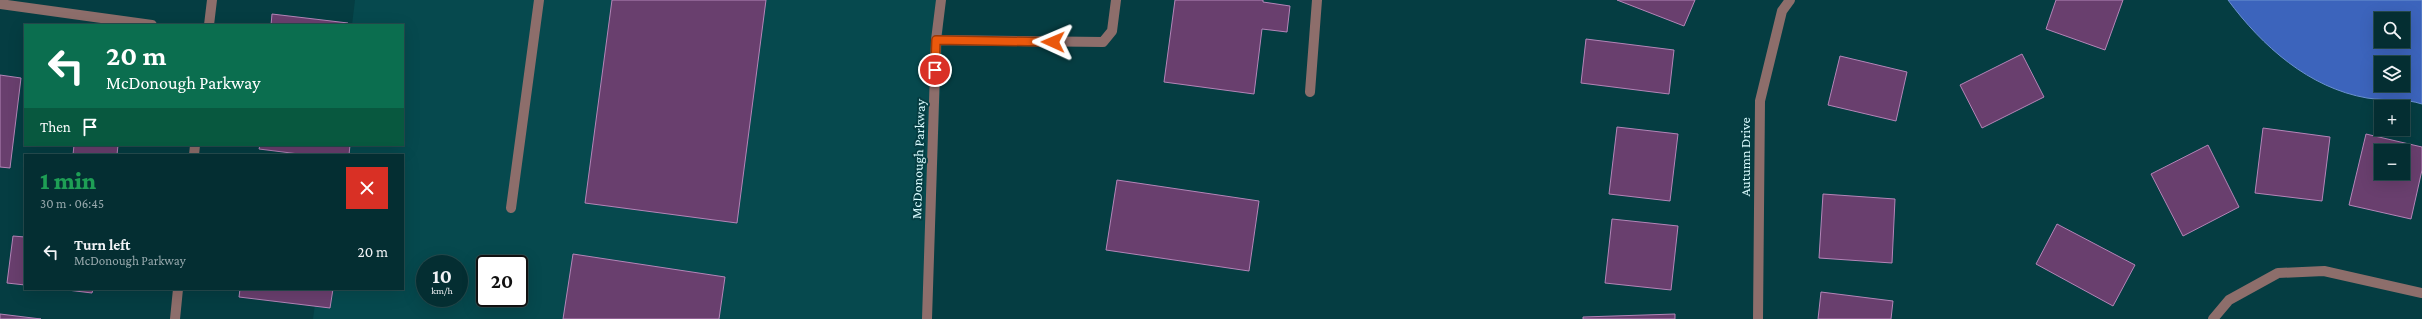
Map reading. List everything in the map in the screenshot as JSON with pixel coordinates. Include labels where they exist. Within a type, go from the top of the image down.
[{"type":"street","points":[[209,24],[212,0]]},
{"type":"street","points":[[511,208],[538,0]]},
{"type":"street","name":"McDonough Parkway","points":[[927,319],[936,40],[940,0]]},
{"type":"street","points":[[936,40],[1103,42],[1112,31],[1116,0]]},
{"type":"street","points":[[1310,92],[1317,0]]},
{"type":"street","name":"Autumn Drive","points":[[1758,319],[1760,101],[1782,11],[1790,0]]},
{"type":"street","points":[[0,4],[145,24]]},
{"type":"street","points":[[2213,319],[2229,300],[2278,273],[2324,271],[2422,293]]},
{"type":"street","points":[[175,319],[178,290]]},
{"type":"shaded area","points":[[355,0],[944,0],[931,319],[313,319],[317,290],[404,290],[404,154],[335,154],[336,146],[404,146],[404,24],[352,24]]},
{"type":"water","points":[[2228,0],[2422,0],[2422,104],[2410,101],[2410,100],[2367,98],[2346,93],[2326,85],[2306,75],[2288,62],[2256,33]]},
{"type":"building","points":[[612,0],[766,0],[737,223],[585,203]]},
{"type":"building","points":[[1175,0],[1263,0],[1263,2],[1290,6],[1287,32],[1262,29],[1254,94],[1164,82]]},
{"type":"building","points":[[1617,0],[1695,0],[1684,26]]},
{"type":"building","points":[[2056,0],[2123,0],[2105,50],[2046,29]]},
{"type":"building","points":[[272,14],[348,23],[348,24],[271,24]]},
{"type":"building","points":[[1586,39],[1674,50],[1669,94],[1581,83]]},
{"type":"building","points":[[2022,54],[2044,97],[1982,128],[1960,85]]},
{"type":"building","points":[[1840,56],[1907,72],[1896,121],[1828,105]]},
{"type":"building","points":[[0,75],[21,78],[10,168],[0,167]]},
{"type":"building","points":[[1617,127],[1678,134],[1670,201],[1609,194]]},
{"type":"building","points":[[2263,128],[2330,137],[2322,201],[2255,193]]},
{"type":"building","points":[[2366,134],[2409,144],[2374,144],[2374,180],[2410,180],[2410,144],[2422,147],[2422,170],[2411,219],[2349,205]]},
{"type":"building","points":[[2208,145],[2239,207],[2183,236],[2151,174]]},
{"type":"building","points":[[74,146],[118,146],[117,154],[73,154]]},
{"type":"building","points":[[260,146],[350,146],[349,154],[299,154],[259,149]]},
{"type":"building","points":[[1117,180],[1259,201],[1249,271],[1106,250]]},
{"type":"building","points":[[1823,194],[1895,199],[1892,263],[1819,258]]},
{"type":"building","points":[[1612,219],[1678,226],[1671,290],[1605,283]]},
{"type":"building","points":[[2057,224],[2135,265],[2113,306],[2036,264]]},
{"type":"building","points":[[13,236],[24,237],[24,285],[7,283]]},
{"type":"building","points":[[573,254],[725,277],[719,319],[563,319]]},
{"type":"building","points":[[67,290],[93,290],[92,293]]},
{"type":"building","points":[[240,290],[333,290],[330,308],[239,297]]},
{"type":"building","points":[[1821,292],[1893,301],[1891,319],[1818,319]]},
{"type":"building","points":[[0,314],[41,319],[0,319]]},
{"type":"building","points":[[1675,314],[1675,319],[1583,319],[1583,317]]},
{"type":"route","points":[[935,70],[936,40],[1053,42]]}]
